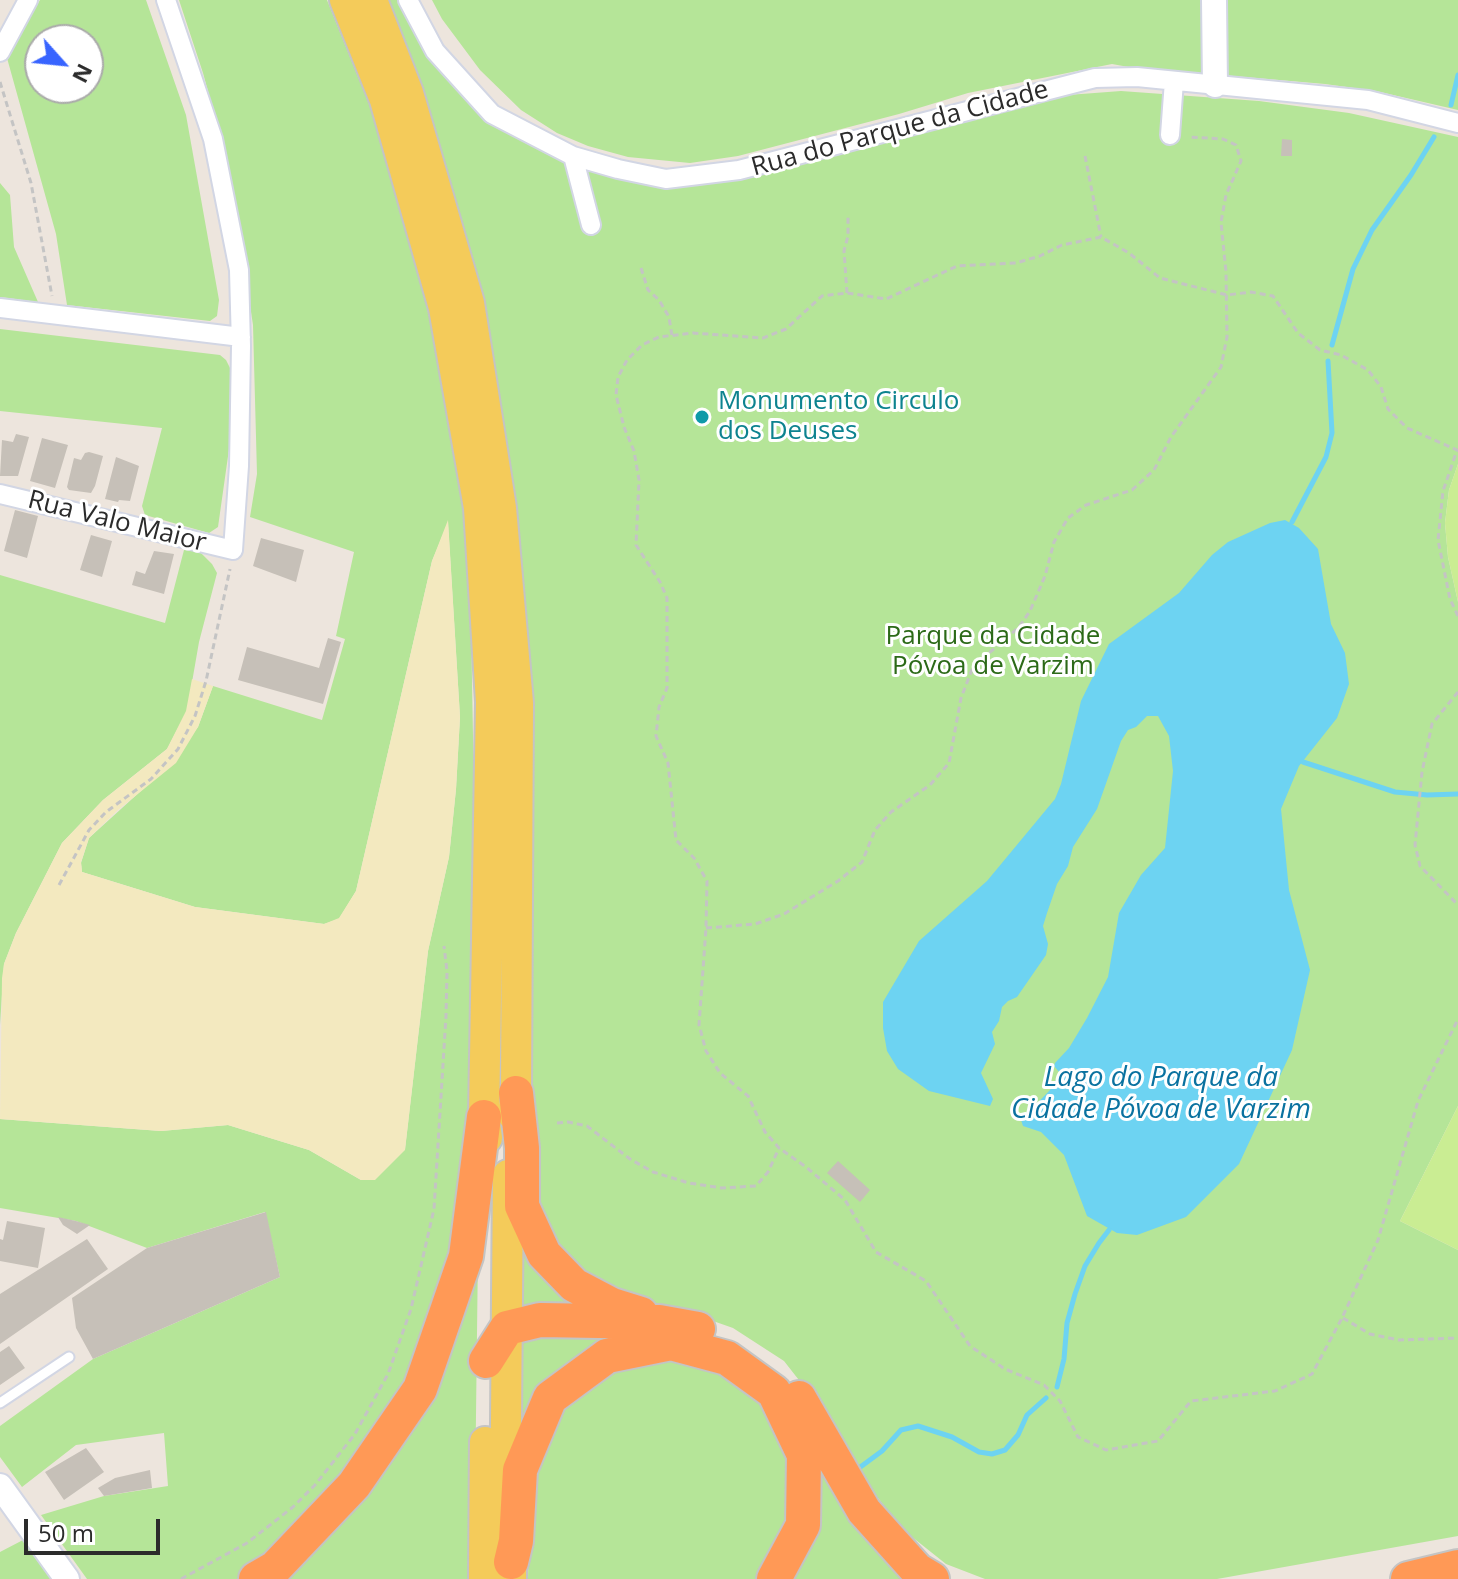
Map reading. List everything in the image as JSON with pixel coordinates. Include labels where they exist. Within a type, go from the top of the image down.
[{"type":"highway","points":[[516,1093],[522,1148],[522,1206],[544,1254],[574,1285],[612,1305],[659,1322]]},
{"type":"highway","points":[[256,1579],[275,1568],[354,1485],[420,1389],[466,1256],[484,1117]]},
{"type":"highway","points":[[486,1361],[507,1328],[540,1320],[659,1322],[692,1327],[731,1342],[763,1358],[791,1384],[864,1511],[917,1570],[932,1579]]},
{"type":"highway","points":[[502,1573],[516,1541],[520,1470],[550,1398],[607,1356],[671,1343],[727,1358],[774,1392],[804,1455],[803,1525],[774,1579]]},
{"type":"highway","points":[[1408,1579],[1458,1567]]},
{"type":"main road","points":[[345,0],[385,100],[444,308],[479,508],[491,702],[484,1117],[490,1169],[486,1361],[502,1573]]},
{"type":"main road","points":[[372,0],[408,93],[469,303],[501,508],[518,703],[516,1093],[508,1149],[505,1543],[502,1573]]},
{"type":"street","points":[[0,52],[28,0]]},
{"type":"street","points":[[166,0],[213,139],[239,270],[239,466],[233,550]]},
{"type":"street","name":"Rua do Parque da Cidade","points":[[408,0],[435,51],[492,114],[573,156],[666,179],[739,170],[1095,78],[1174,81],[1368,100],[1458,123]]},
{"type":"street","points":[[1214,0],[1215,85]]},
{"type":"street","points":[[1170,135],[1174,81]]},
{"type":"street","points":[[573,156],[591,225]]},
{"type":"street","points":[[0,308],[241,337]]},
{"type":"street","name":"Rua Valo Maior","points":[[0,494],[233,550]]},
{"type":"street","points":[[0,1486],[67,1579]]},
{"type":"lane","points":[[0,1403],[69,1357]]},
{"type":"path","points":[[0,82],[31,183],[51,286],[53,314]]},
{"type":"path","points":[[706,928],[755,924],[784,914],[838,881],[862,862],[875,830],[891,812],[930,785],[949,763],[961,698],[973,667],[1019,627],[1030,611],[1045,576],[1054,542],[1068,518],[1086,505],[1132,490],[1154,470],[1171,437],[1221,367],[1227,337],[1227,295],[1221,222],[1226,195],[1241,161],[1236,145],[1223,139],[1170,135]]},
{"type":"path","points":[[1085,156],[1101,237]]},
{"type":"path","points":[[847,293],[844,251],[848,216]]},
{"type":"path","points":[[1458,616],[1450,599],[1438,540],[1443,491],[1457,450],[1407,428],[1388,409],[1381,387],[1368,370],[1341,355],[1320,350],[1298,333],[1273,296],[1251,292],[1227,295],[1160,278],[1129,253],[1101,237],[1062,245],[1016,263],[957,266],[886,299],[847,293],[822,296],[786,329],[763,338],[693,333],[659,337],[642,345],[627,360],[618,377],[616,395],[634,451],[639,480],[636,545],[667,598],[667,688],[659,707],[656,736],[668,763],[676,840],[694,858],[707,881],[699,1025],[706,1051],[720,1073],[748,1096],[765,1132],[779,1148],[845,1200],[876,1252],[926,1281],[970,1346],[1005,1369],[1044,1385],[1060,1401],[1078,1437],[1106,1450],[1158,1441],[1191,1401],[1275,1391],[1312,1374],[1378,1240],[1418,1101],[1458,1019]]},
{"type":"path","points":[[641,268],[648,290],[659,300],[669,317],[672,336]]},
{"type":"path","points":[[59,885],[89,830],[106,812],[151,779],[184,738],[206,681],[233,550]]},
{"type":"path","points":[[1458,692],[1432,724],[1420,789],[1415,845],[1420,866],[1458,905]]},
{"type":"path","points":[[181,1579],[247,1543],[293,1507],[315,1485],[355,1434],[388,1374],[411,1309],[434,1209],[446,1016],[444,946]]},
{"type":"path","points":[[557,1123],[587,1126],[622,1154],[653,1172],[689,1183],[722,1188],[756,1186],[768,1172],[779,1148]]},
{"type":"path","points":[[1342,1318],[1370,1334],[1399,1340],[1458,1338]]},
{"type":"green space","points":[[40,0],[146,0],[186,115],[219,300],[217,316],[210,321],[67,305],[56,234],[7,58],[24,28],[24,104],[104,104],[104,24],[26,24]]},
{"type":"green space","points":[[179,0],[327,0],[377,124],[425,300],[442,371],[461,479],[470,568],[476,904],[470,1116],[458,1243],[406,1395],[289,1542],[237,1579],[87,1579],[41,1515],[104,1496],[168,1486],[164,1433],[76,1445],[22,1487],[0,1457],[0,1426],[93,1359],[280,1277],[265,1212],[147,1248],[76,1221],[0,1208],[0,1119],[161,1131],[228,1125],[309,1150],[361,1180],[393,1161],[405,1149],[428,951],[449,857],[456,789],[460,717],[448,523],[432,561],[356,891],[339,919],[324,924],[195,907],[82,872],[81,863],[89,838],[143,789],[198,727],[213,686],[322,720],[345,639],[336,636],[354,552],[250,517],[257,474],[253,325],[229,168]]},
{"type":"green space","name":"Parque da Cidade Póvoa de Varzim","points":[[383,0],[403,0],[487,121],[559,159],[616,179],[656,186],[698,186],[785,168],[1068,95],[1121,91],[1259,101],[1349,113],[1458,137],[1458,464],[1449,490],[1445,523],[1448,557],[1458,602],[1458,1106],[1400,1221],[1458,1250],[1458,1536],[1217,1579],[985,1579],[946,1564],[902,1529],[868,1485],[831,1421],[784,1361],[733,1328],[679,1309],[627,1297],[588,1281],[552,1245],[531,1205],[529,670]]},
{"type":"green space","points":[[432,0],[1206,0],[1207,74],[1156,72],[1112,64],[968,93],[738,156],[690,163],[628,157],[557,133],[521,110],[480,70],[442,19]]},
{"type":"green space","points":[[1222,0],[1458,0],[1458,110],[1376,91],[1222,75]]},
{"type":"green space","points":[[0,183],[10,195],[14,247],[38,302],[0,297]]},
{"type":"green space","points":[[0,329],[220,355],[226,360],[230,368],[231,435],[218,527],[209,533],[145,515],[142,506],[162,428],[0,411]]},
{"type":"green space","points":[[1458,464],[1458,602],[1448,557],[1445,523],[1449,490]]},
{"type":"green space","points":[[184,550],[200,552],[217,573],[199,642],[187,711],[167,749],[103,800],[62,843],[16,933],[4,964],[0,1025],[0,575],[165,623]]},
{"type":"green space","points":[[1458,1106],[1458,1250],[1400,1221]]},
{"type":"green space","points":[[522,1238],[596,1306],[520,1313]]},
{"type":"green space","points":[[478,1251],[474,1579],[277,1579],[333,1531]]},
{"type":"green space","points":[[549,1325],[690,1335],[727,1346],[762,1366],[791,1397],[866,1529],[917,1579],[789,1579],[810,1538],[817,1511],[819,1481],[815,1453],[788,1398],[774,1381],[742,1356],[708,1342],[658,1335],[633,1336],[588,1354],[562,1375],[520,1434],[519,1338],[537,1327]]},
{"type":"green space","points":[[672,1357],[711,1366],[760,1395],[793,1462],[793,1515],[757,1579],[528,1579],[529,1530],[539,1453],[557,1417],[578,1391],[603,1376],[633,1363]]},
{"type":"green space","points":[[23,1540],[51,1579],[0,1579],[0,1552]]},
{"type":"sand","points":[[448,520],[460,717],[456,789],[449,857],[428,951],[405,1150],[375,1180],[361,1180],[309,1150],[228,1125],[161,1131],[0,1119],[2,978],[16,933],[62,843],[103,800],[167,749],[186,711],[192,679],[213,686],[198,727],[176,763],[89,838],[81,862],[82,872],[195,907],[324,924],[339,918],[356,891],[432,561]]},
{"type":"water","name":"Lago do Parque da Cidade Póvoa de Varzim","points":[[1285,520],[1299,528],[1318,549],[1331,624],[1345,653],[1349,684],[1337,718],[1299,766],[1281,809],[1289,890],[1310,970],[1292,1050],[1239,1164],[1186,1217],[1137,1235],[1117,1233],[1087,1216],[1064,1155],[1041,1132],[1023,1126],[1021,1120],[1050,1090],[1060,1073],[1055,1063],[1069,1048],[1108,977],[1119,913],[1141,875],[1165,848],[1173,771],[1169,736],[1158,716],[1147,716],[1128,730],[1121,741],[1097,809],[1073,847],[1068,866],[1057,884],[1043,926],[1048,944],[1046,955],[1017,997],[1002,1007],[999,1021],[992,1032],[995,1044],[981,1073],[993,1099],[990,1106],[929,1091],[898,1069],[887,1051],[883,1002],[919,941],[987,881],[1055,799],[1081,701],[1109,644],[1179,593],[1212,555],[1228,542],[1270,523]]},
{"type":"building","points":[[1282,139],[1292,140],[1292,156],[1281,156]]},
{"type":"building","points":[[16,434],[29,437],[18,476],[0,476],[2,440],[13,442]]},
{"type":"building","points":[[42,438],[68,445],[55,488],[30,481]]},
{"type":"building","points":[[89,452],[103,456],[95,486],[91,493],[69,490],[67,487],[74,458],[81,460]]},
{"type":"building","points":[[116,457],[139,466],[130,501],[105,499]]},
{"type":"building","points":[[15,510],[38,516],[27,558],[4,551]]},
{"type":"building","points":[[91,535],[112,541],[102,577],[80,570]]},
{"type":"building","points":[[261,538],[304,550],[296,582],[253,566]]},
{"type":"building","points":[[154,551],[174,554],[164,594],[132,585],[136,571],[145,574]]},
{"type":"building","points":[[328,638],[341,642],[323,704],[238,680],[247,647],[319,668]]},
{"type":"building","points":[[838,1161],[870,1190],[860,1202],[827,1173]]},
{"type":"building","points":[[266,1212],[280,1277],[93,1359],[76,1328],[72,1298],[147,1248]]},
{"type":"building","points":[[58,1217],[90,1225],[77,1234],[63,1225]]},
{"type":"building","points":[[7,1221],[45,1228],[38,1268],[0,1261],[0,1239],[3,1240]]},
{"type":"building","points":[[87,1239],[108,1269],[0,1344],[0,1294]]},
{"type":"building","points":[[9,1346],[25,1368],[0,1385],[0,1352]]},
{"type":"building","points":[[86,1448],[104,1472],[64,1500],[45,1472]]},
{"type":"building","points":[[150,1470],[152,1488],[104,1496],[98,1488],[115,1478]]},
{"type":"waterway","points":[[1451,105],[1458,75]]},
{"type":"waterway","points":[[1332,345],[1353,269],[1372,230],[1434,137]]},
{"type":"waterway","points":[[1292,522],[1326,457],[1332,433],[1328,361]]},
{"type":"waterway","points":[[1303,762],[1395,792],[1458,794]]},
{"type":"waterway","points":[[1057,1387],[1075,1294],[1085,1266],[1109,1230]]},
{"type":"waterway","points":[[859,1468],[882,1451],[901,1430],[918,1426],[952,1437],[979,1452],[992,1454],[1005,1450],[1018,1435],[1027,1415],[1046,1398]]},
{"type":"place","name":"Monumento Circulo dos Deuses","points":[[702,417]]}]
